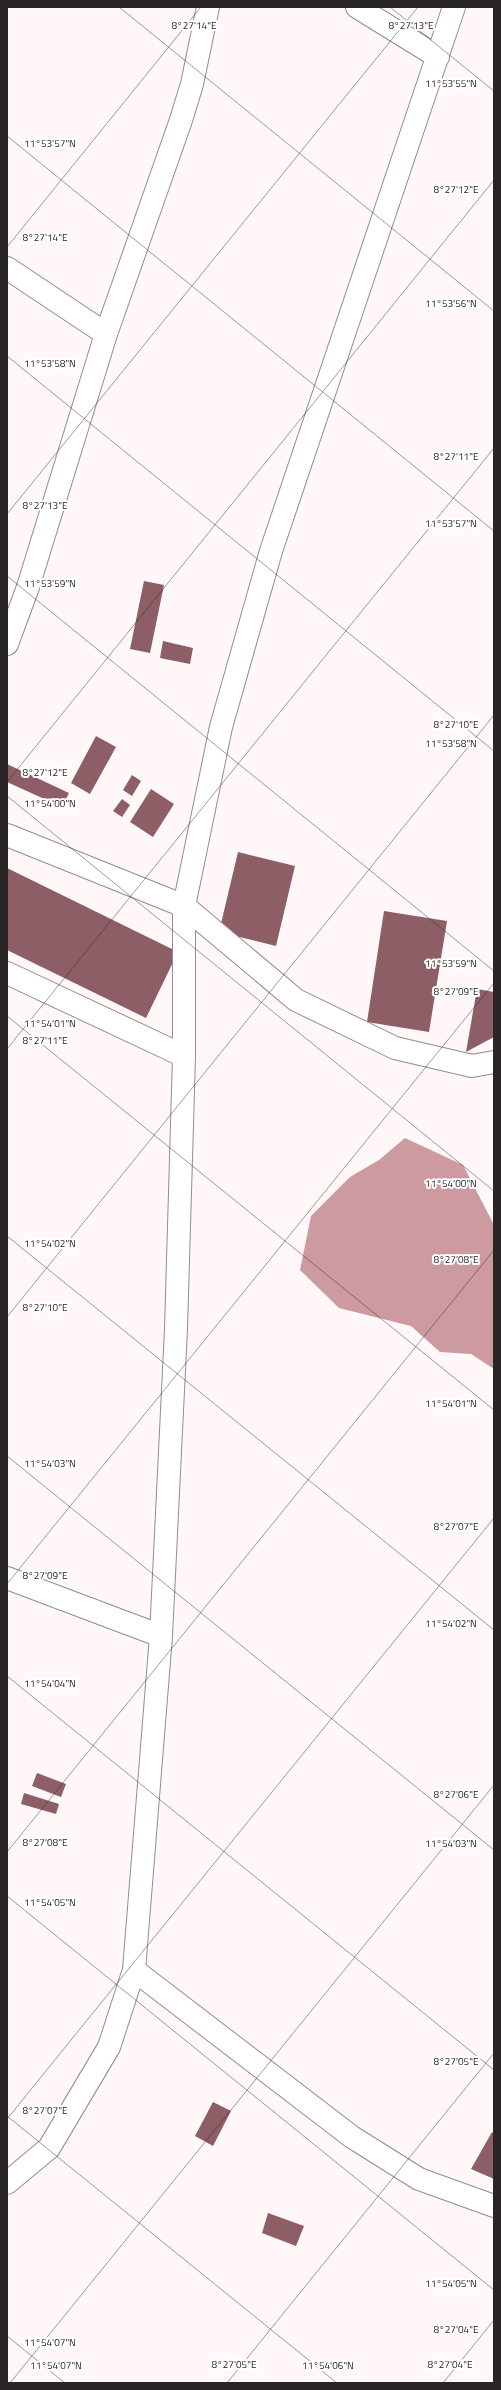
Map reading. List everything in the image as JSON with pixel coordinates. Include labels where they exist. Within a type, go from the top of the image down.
[{"type":"street","points":[[7,644],[28,587],[106,334],[181,120],[192,84],[208,7]]},
{"type":"street","points":[[357,7],[438,57]]},
{"type":"street","points":[[7,2183],[49,2148],[110,2047],[134,1970],[161,1636],[176,1329],[184,1056],[184,906],[221,727],[271,551],[454,7]]},
{"type":"street","points":[[7,268],[106,334]]},
{"type":"street","points":[[7,835],[184,906],[296,1000],[395,1048],[472,1066],[494,1062]]},
{"type":"street","points":[[7,973],[184,1056]]},
{"type":"street","points":[[7,1578],[161,1636]]},
{"type":"street","points":[[134,1970],[352,2137],[419,2179],[494,2206]]},
{"type":"shaded area","points":[[405,1138],[463,1165],[494,1225],[494,1369],[471,1354],[440,1352],[411,1326],[339,1308],[300,1270],[311,1216],[350,1177],[379,1160]]},
{"type":"building","points":[[144,581],[164,585],[150,653],[130,649]]},
{"type":"building","points":[[163,641],[193,648],[190,664],[160,658]]},
{"type":"building","points":[[96,736],[116,747],[90,794],[71,783]]},
{"type":"building","points":[[7,764],[69,793],[62,807],[7,782]]},
{"type":"building","points":[[132,775],[141,781],[132,796],[123,790]]},
{"type":"building","points":[[151,789],[174,804],[153,837],[130,822]]},
{"type":"building","points":[[122,799],[130,805],[122,817],[113,811]]},
{"type":"building","points":[[238,852],[295,866],[276,946],[219,932]]},
{"type":"building","points":[[7,868],[178,952],[146,1018],[7,950]]},
{"type":"building","points":[[384,911],[447,921],[429,1032],[367,1022]]},
{"type":"building","points":[[477,989],[494,992],[494,1037],[466,1052]]},
{"type":"building","points":[[37,1773],[66,1784],[61,1797],[32,1786]]},
{"type":"building","points":[[24,1793],[59,1804],[56,1814],[21,1804]]},
{"type":"building","points":[[213,2102],[231,2111],[213,2146],[195,2136]]},
{"type":"building","points":[[492,2132],[494,2134],[494,2179],[471,2169]]},
{"type":"building","points":[[268,2213],[304,2226],[296,2246],[262,2233]]}]
